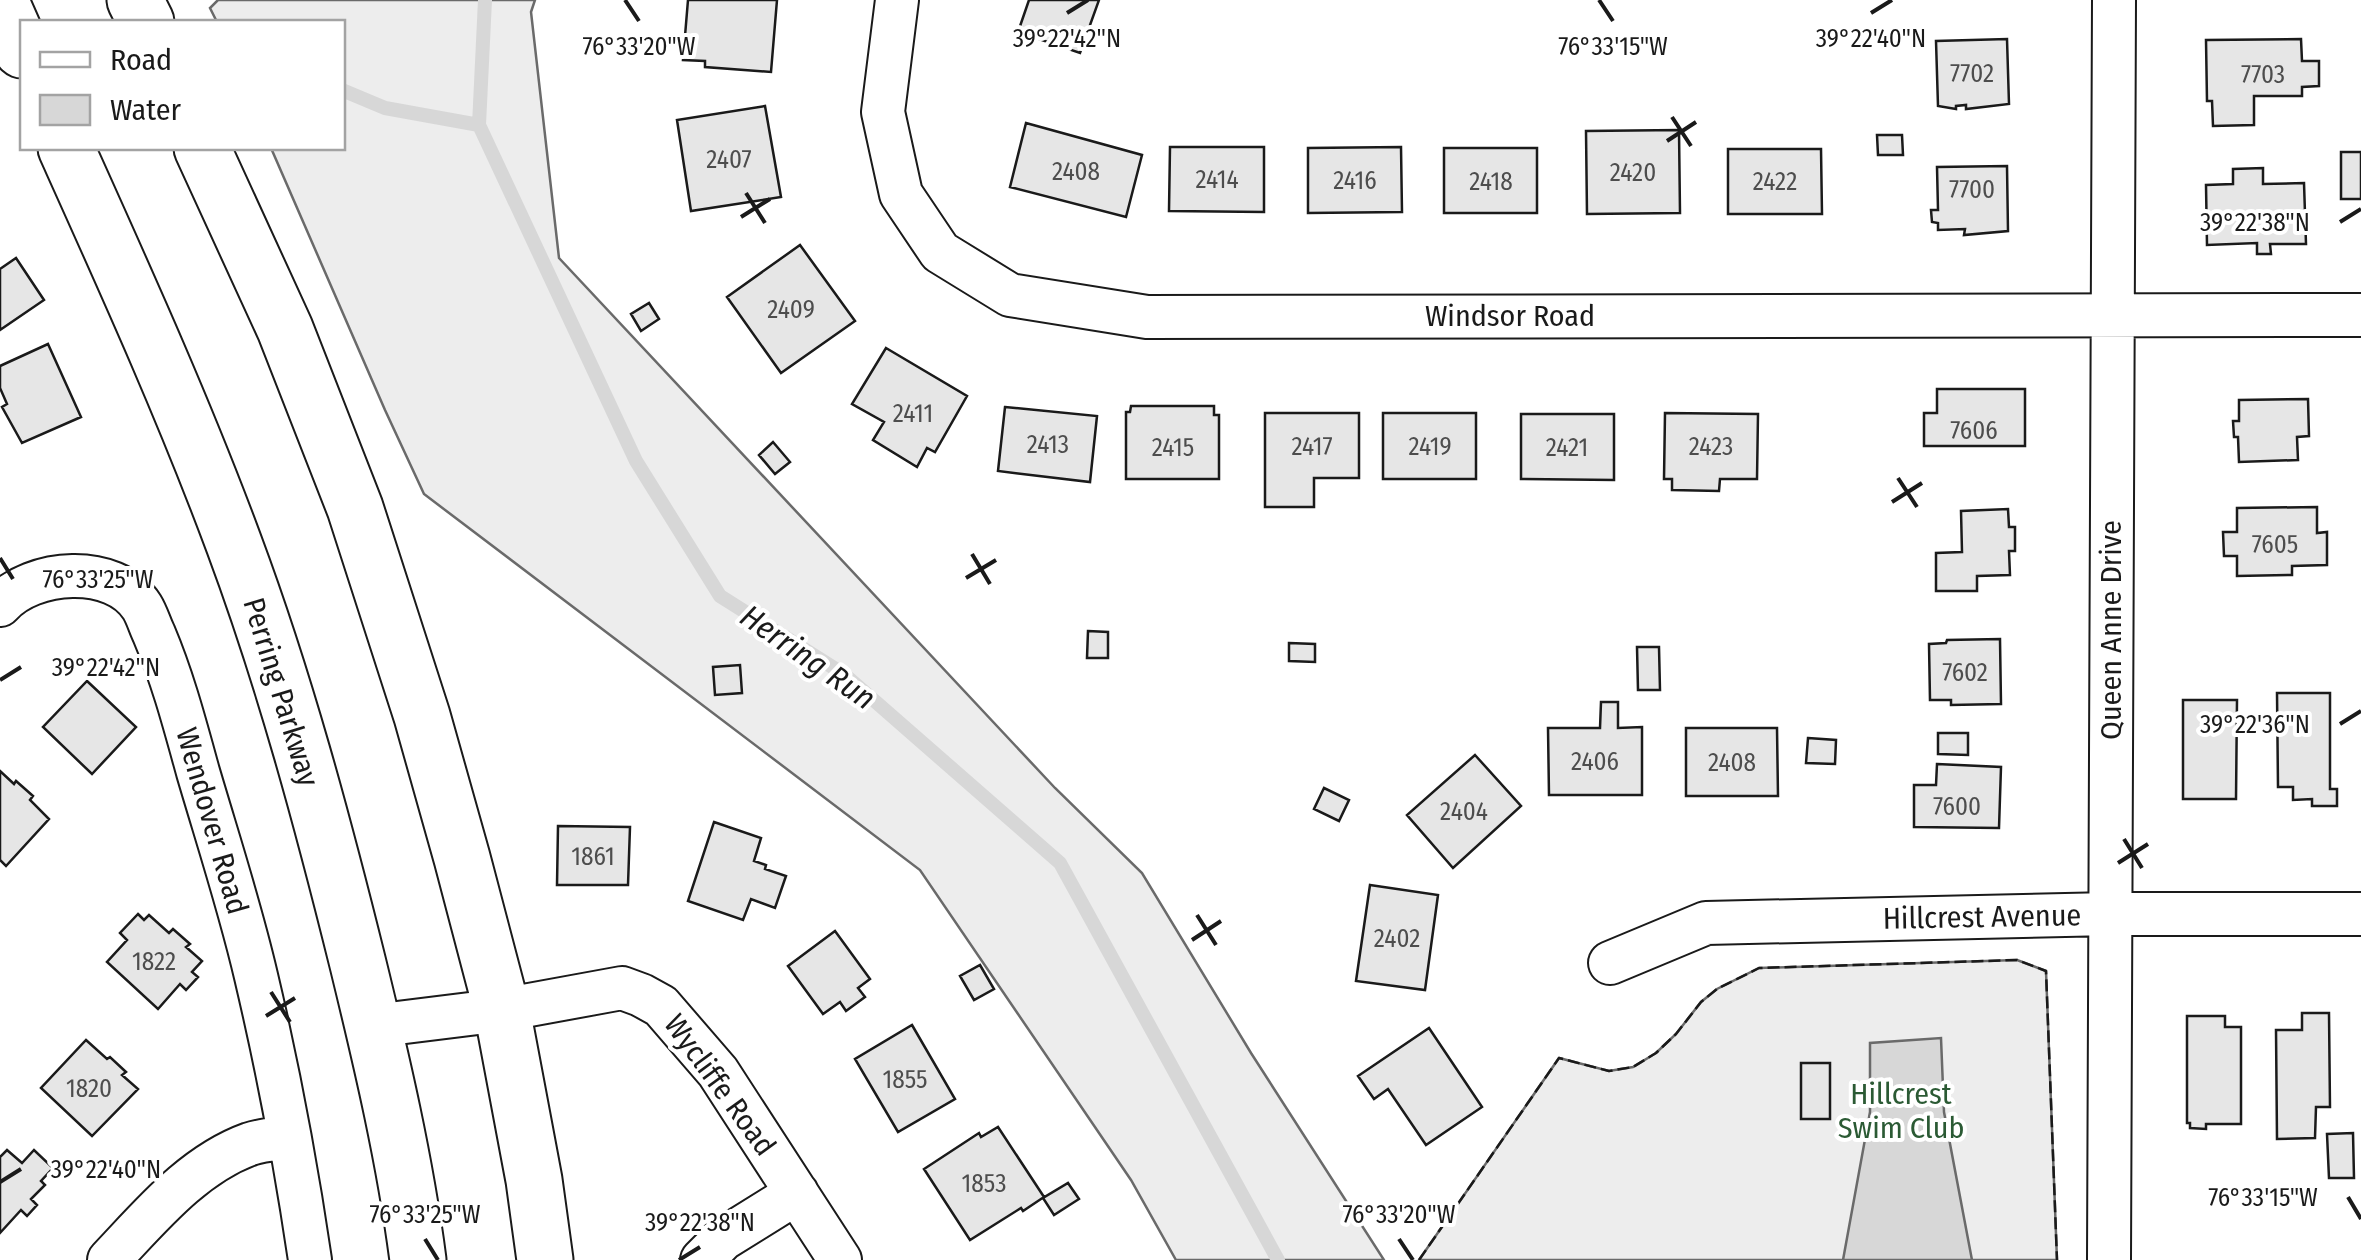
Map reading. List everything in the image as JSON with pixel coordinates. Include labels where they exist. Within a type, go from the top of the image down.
[{"type":"main road","points":[[0,0],[20,45]]},
{"type":"main road","name":"Perring Parkway","points":[[67,150],[167,374],[235,546],[299,740],[374,1026],[410,1200],[418,1260]]},
{"type":"main road","points":[[203,150],[285,329],[356,508],[427,734],[502,1010],[545,1260]]},
{"type":"street","name":"Windsor Road","points":[[897,0],[883,112],[901,194],[940,252],[1010,296],[1147,317],[2361,314]]},
{"type":"street","name":"Queen Anne Drive","points":[[2108,1260],[2114,0]]},
{"type":"street","name":"Wendover Road","points":[[0,605],[30,583],[51,577],[83,576],[102,579],[130,594],[142,606],[168,668],[256,977],[310,1260]]},
{"type":"street","name":"Hillcrest Avenue","points":[[1610,963],[1706,923],[2110,914],[2361,914]]},
{"type":"street","name":"Wycliffe Road","points":[[374,1026],[502,1010],[622,988],[641,994],[661,1006],[718,1072],[840,1260]]},
{"type":"street","points":[[108,1260],[155,1212],[225,1155],[252,1142],[289,1137]]},
{"type":"street","points":[[702,1260],[723,1239],[797,1193]]},
{"type":"shaded area","points":[[218,0],[535,0],[531,12],[559,258],[1055,788],[1142,873],[1251,1053],[1384,1260],[1176,1260],[1131,1180],[920,870],[424,494],[272,150],[345,150],[345,20],[216,20],[210,8]]},
{"type":"shaded area","name":"Hillcrest Swim Club","points":[[2017,960],[2046,971],[2057,1260],[1419,1260],[1559,1058],[1609,1071],[1633,1067],[1656,1053],[1717,989],[1759,968]]},
{"type":"water","points":[[1941,1038],[1944,1112],[1972,1260],[1843,1260],[1870,1112],[1870,1043]]},
{"type":"building","points":[[688,0],[777,0],[771,72],[705,67],[705,61],[683,60]]},
{"type":"building","points":[[1029,0],[1099,0],[1080,53],[1018,32]]},
{"type":"building","points":[[2007,39],[2009,104],[1966,109],[1966,105],[1956,109],[1938,106],[1936,41]]},
{"type":"building","points":[[2301,39],[2302,61],[2319,61],[2319,86],[2302,87],[2302,96],[2254,96],[2254,125],[2213,126],[2212,101],[2207,101],[2206,40]]},
{"type":"building","points":[[765,106],[781,197],[691,211],[677,120]]},
{"type":"building","points":[[1026,123],[1142,155],[1126,217],[1010,187]]},
{"type":"building","points":[[1679,130],[1680,213],[1587,214],[1586,131]]},
{"type":"building","points":[[1877,135],[1902,135],[1903,155],[1878,155]]},
{"type":"building","points":[[1170,147],[1264,147],[1264,212],[1169,211]]},
{"type":"building","points":[[1401,147],[1402,212],[1308,213],[1308,148]]},
{"type":"building","points":[[1444,148],[1537,148],[1537,213],[1444,213]]},
{"type":"building","points":[[1728,149],[1821,149],[1822,214],[1728,214]]},
{"type":"building","points":[[2341,152],[2361,152],[2361,199],[2341,199]]},
{"type":"building","points":[[2007,166],[2008,231],[1964,235],[1965,229],[1938,230],[1938,223],[1932,222],[1931,210],[1938,210],[1937,167]]},
{"type":"building","points":[[2263,168],[2263,184],[2304,183],[2306,244],[2270,244],[2271,254],[2257,254],[2257,243],[2207,245],[2206,185],[2233,184],[2233,169]]},
{"type":"building","points":[[800,245],[855,321],[781,373],[727,297]]},
{"type":"building","points":[[16,258],[44,300],[0,330],[0,269]]},
{"type":"building","points":[[649,303],[659,319],[641,331],[631,314]]},
{"type":"building","points":[[48,344],[81,417],[22,443],[2,407],[7,404],[0,388],[0,366]]},
{"type":"building","points":[[886,348],[967,396],[935,452],[927,448],[917,467],[873,440],[884,422],[852,404]]},
{"type":"building","points":[[1937,389],[2025,389],[2025,446],[1924,446],[1924,413],[1937,413]]},
{"type":"building","points":[[2308,399],[2309,436],[2297,437],[2298,460],[2239,462],[2233,421],[2239,421],[2239,400]]},
{"type":"building","points":[[1131,406],[1214,406],[1214,415],[1219,415],[1219,479],[1126,479],[1126,412],[1130,412]]},
{"type":"building","points":[[1005,407],[1097,416],[1090,482],[998,471]]},
{"type":"building","points":[[1265,413],[1359,413],[1359,478],[1314,478],[1314,507],[1265,507]]},
{"type":"building","points":[[1383,413],[1476,413],[1476,479],[1383,479]]},
{"type":"building","points":[[1665,413],[1758,414],[1757,479],[1720,479],[1719,491],[1672,490],[1672,479],[1664,479]]},
{"type":"building","points":[[1521,414],[1614,414],[1614,480],[1521,479]]},
{"type":"building","points":[[773,442],[790,462],[775,474],[759,455]]},
{"type":"building","points":[[2317,507],[2317,533],[2327,532],[2327,565],[2292,566],[2292,575],[2237,576],[2237,556],[2224,556],[2223,532],[2237,532],[2237,508]]},
{"type":"building","points":[[2008,509],[2009,527],[2015,527],[2015,551],[2009,551],[2010,575],[1977,576],[1977,591],[1936,591],[1936,553],[1962,552],[1961,511]]},
{"type":"building","points":[[1088,631],[1108,632],[1108,658],[1087,658]]},
{"type":"building","points":[[2000,639],[2001,704],[1951,705],[1951,700],[1930,700],[1929,644]]},
{"type":"building","points":[[1289,643],[1315,644],[1315,662],[1289,661]]},
{"type":"building","points":[[1637,647],[1659,647],[1660,690],[1638,690]]},
{"type":"building","points":[[740,665],[742,693],[715,695],[713,667]]},
{"type":"building","points":[[87,681],[136,727],[92,774],[43,727]]},
{"type":"building","points":[[2277,693],[2330,693],[2330,789],[2337,789],[2337,806],[2312,806],[2312,799],[2293,800],[2293,787],[2278,787]]},
{"type":"building","points":[[2183,700],[2237,700],[2236,799],[2183,799]]},
{"type":"building","points":[[1601,702],[1618,702],[1618,728],[1642,727],[1642,795],[1549,795],[1548,728],[1600,728]]},
{"type":"building","points":[[1686,728],[1777,728],[1778,796],[1686,796]]},
{"type":"building","points":[[1938,733],[1968,733],[1968,755],[1938,754]]},
{"type":"building","points":[[1808,738],[1836,740],[1835,764],[1806,763]]},
{"type":"building","points":[[1475,755],[1521,806],[1453,868],[1407,815]]},
{"type":"building","points":[[1937,764],[2001,767],[1999,828],[1914,827],[1914,785],[1936,785]]},
{"type":"building","points":[[0,771],[33,796],[30,800],[49,819],[6,866],[0,860]]},
{"type":"building","points":[[1324,788],[1349,800],[1339,821],[1314,809]]},
{"type":"building","points":[[714,822],[761,838],[754,861],[786,876],[775,908],[751,899],[743,920],[688,901]]},
{"type":"building","points":[[558,826],[630,827],[628,885],[557,885]]},
{"type":"building","points":[[1370,885],[1438,895],[1425,990],[1356,981]]},
{"type":"building","points":[[138,914],[144,920],[149,915],[169,933],[173,929],[202,961],[192,972],[198,977],[186,990],[180,984],[158,1009],[107,962],[127,940],[120,933]]},
{"type":"building","points":[[835,931],[870,979],[858,988],[865,997],[846,1011],[840,1002],[823,1014],[788,966]]},
{"type":"building","points":[[980,965],[994,989],[974,1000],[960,976]]},
{"type":"building","points":[[2302,1013],[2329,1013],[2330,1107],[2316,1107],[2315,1138],[2277,1139],[2276,1030],[2302,1030]]},
{"type":"building","points":[[2187,1016],[2225,1016],[2225,1027],[2241,1027],[2241,1124],[2206,1124],[2206,1129],[2190,1128],[2187,1123]]},
{"type":"building","points":[[912,1025],[955,1099],[898,1132],[855,1059]]},
{"type":"building","points":[[1429,1028],[1482,1107],[1426,1145],[1388,1089],[1374,1099],[1358,1076]]},
{"type":"building","points":[[86,1040],[126,1072],[122,1075],[138,1089],[92,1136],[41,1088]]},
{"type":"building","points":[[1801,1063],[1830,1063],[1830,1119],[1801,1119]]},
{"type":"building","points":[[998,1127],[1044,1197],[970,1240],[924,1169],[979,1133],[981,1137]]},
{"type":"building","points":[[2353,1133],[2354,1178],[2329,1178],[2327,1134]]},
{"type":"building","points":[[7,1150],[22,1163],[34,1150],[53,1168],[41,1181],[45,1185],[31,1199],[37,1205],[27,1216],[21,1210],[0,1233],[0,1157]]},
{"type":"building","points":[[1068,1183],[1079,1199],[1054,1215],[1043,1198]]},
{"type":"waterway","name":"Herring Run","points":[[485,0],[479,125],[636,461],[720,596],[845,675],[1060,863],[1278,1260]]},
{"type":"waterway","name":"Herring Run","points":[[345,91],[385,108],[479,125]]},
{"type":"fence","points":[[1419,1260],[1559,1058],[1609,1071],[1633,1067],[1656,1053],[1717,989],[1759,968],[2017,960],[2046,971],[2057,1260]]}]
